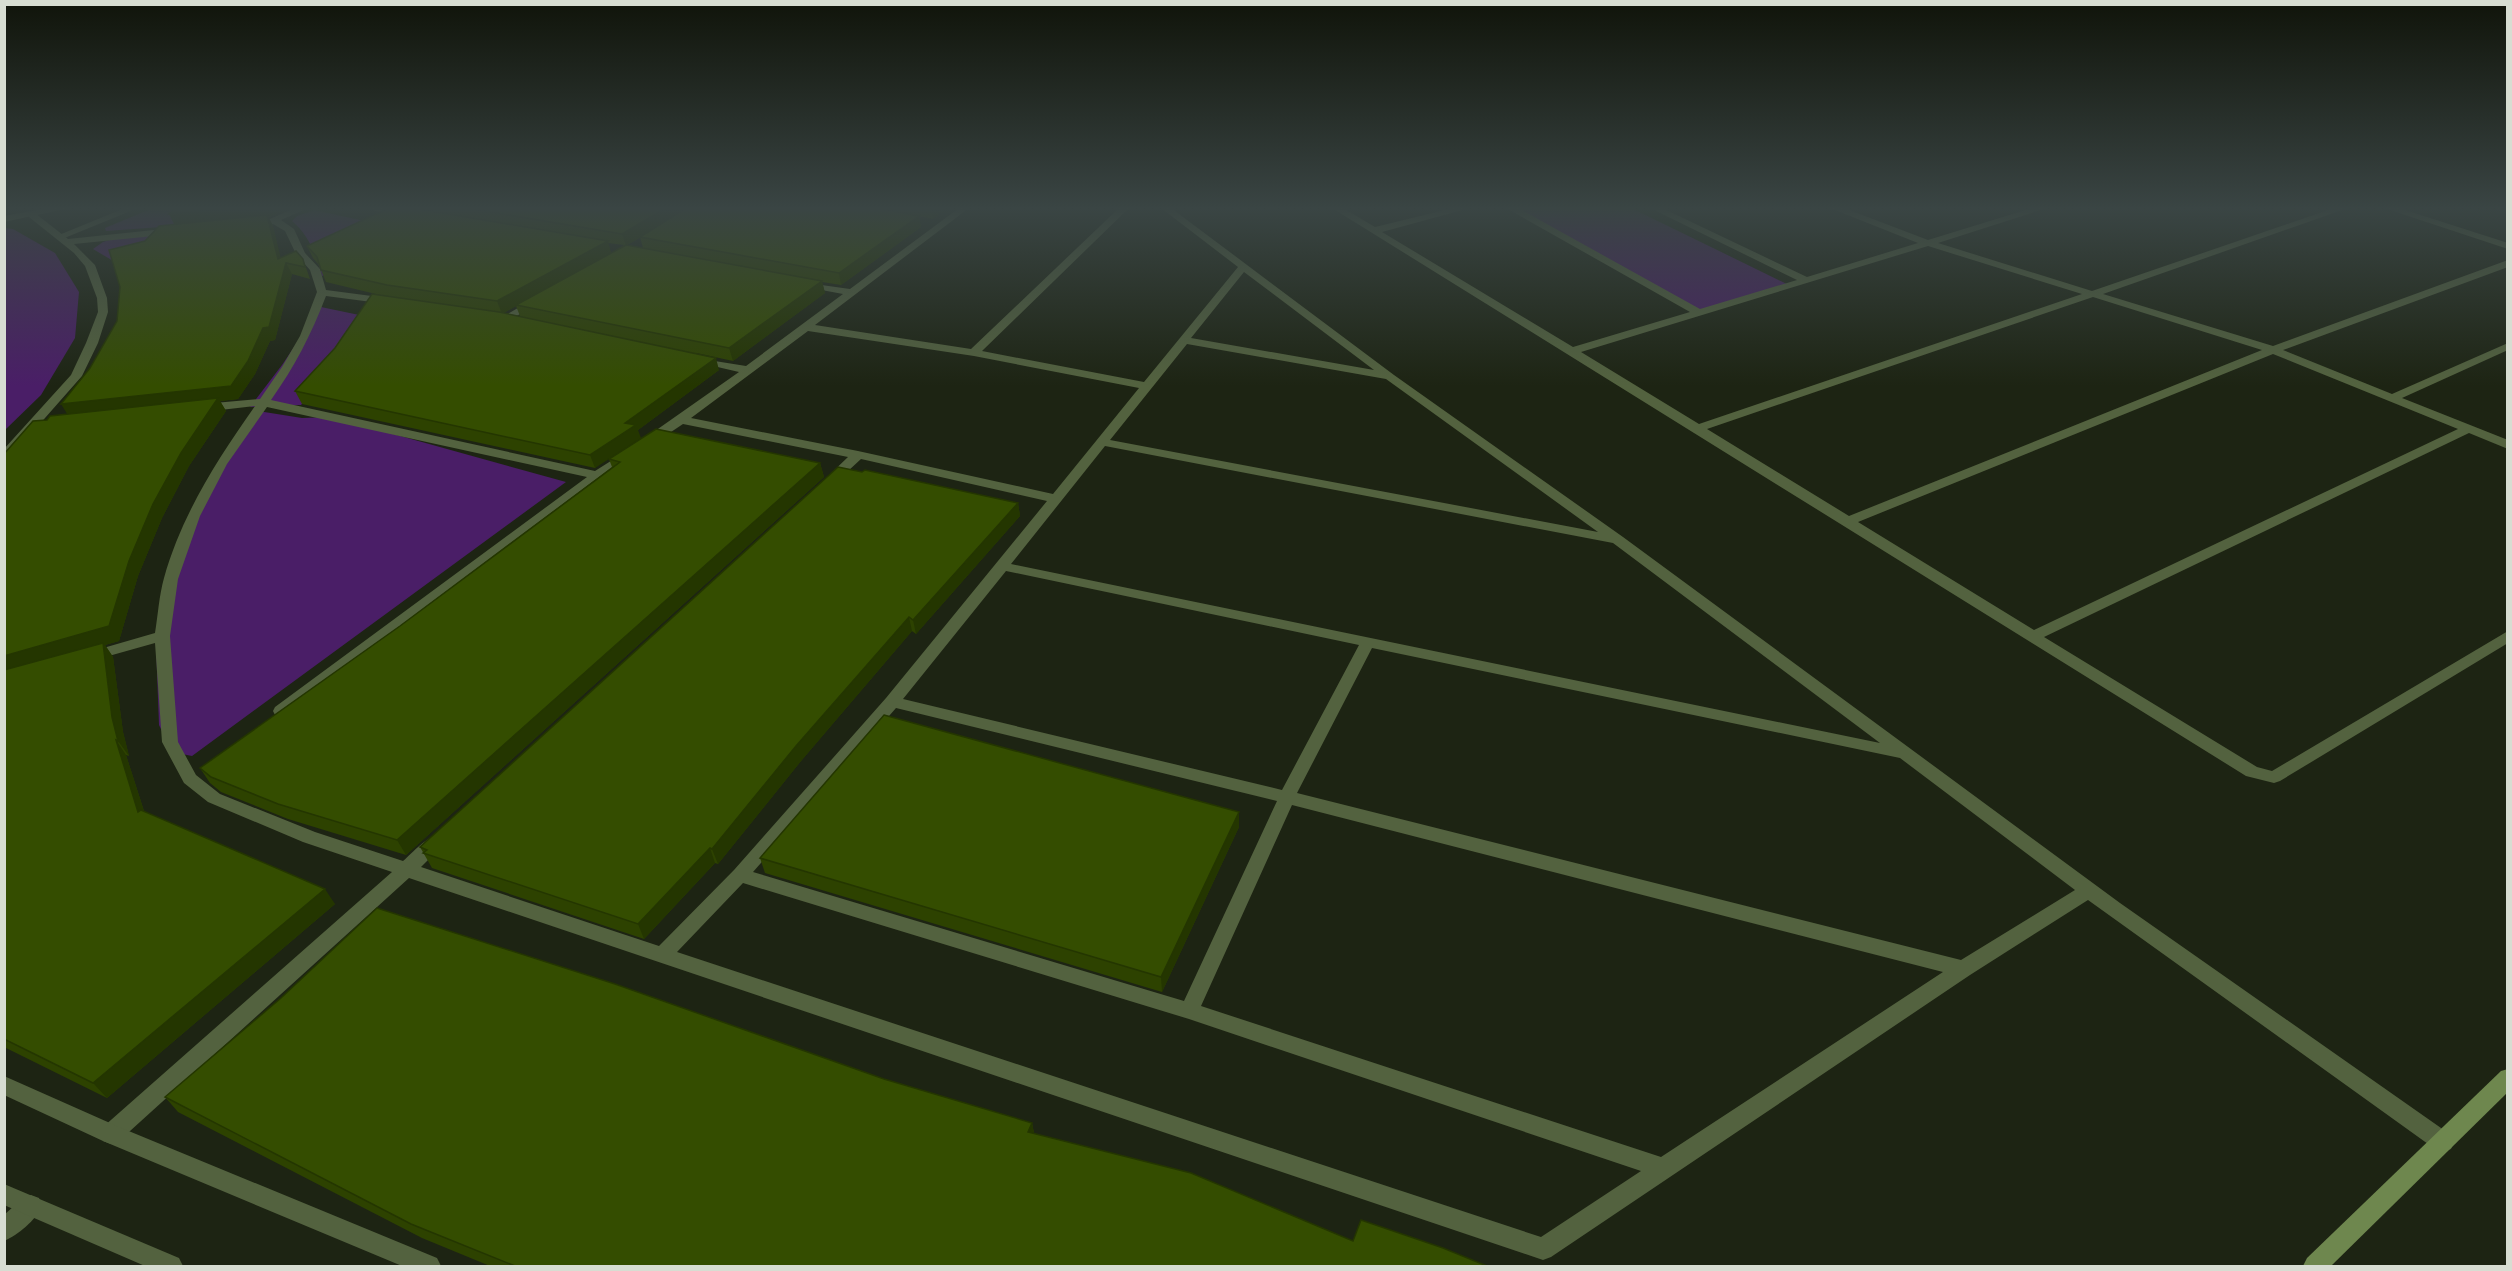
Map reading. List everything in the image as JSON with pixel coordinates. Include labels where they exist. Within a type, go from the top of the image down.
[{"type":"main road","points":[[2315,1266],[2508,1078]]},
{"type":"street","points":[[4,457],[76,376],[92,343],[103,312],[102,298],[91,267]]},
{"type":"street","points":[[313,267],[322,292],[305,336],[288,367],[221,464],[193,516],[171,579],[162,636],[170,742],[214,798],[309,837],[1543,1249],[1963,969],[2089,890]]},
{"type":"street","points":[[266,723],[597,475],[681,420],[806,327],[881,267]]},
{"type":"street","points":[[974,353],[1063,267]]},
{"type":"street","points":[[662,955],[740,875],[892,702],[1243,267]]},
{"type":"street","points":[[1246,267],[1390,377],[1618,540],[2089,890],[2443,1142]]},
{"type":"street","points":[[1433,267],[1572,351],[2252,772],[2274,777],[2508,636]]},
{"type":"street","points":[[1617,267],[1698,312]]},
{"type":"street","points":[[1779,267],[1808,281]]},
{"type":"street","points":[[1572,351],[1850,267]]},
{"type":"street","points":[[2009,267],[2273,350],[2508,445]]},
{"type":"street","points":[[1697,429],[2172,267]]},
{"type":"street","points":[[1846,522],[2273,350],[2496,267]]},
{"type":"street","points":[[792,281],[850,292]]},
{"type":"street","points":[[322,292],[402,303]]},
{"type":"street","points":[[527,324],[498,318],[545,296]]},
{"type":"street","points":[[806,327],[974,353],[1145,386]]},
{"type":"street","points":[[1182,340],[1390,377]]},
{"type":"street","points":[[2392,398],[2508,346]]},
{"type":"street","points":[[689,358],[747,370]]},
{"type":"street","points":[[195,408],[262,402],[597,475]]},
{"type":"street","points":[[681,420],[858,455],[1057,499]]},
{"type":"street","points":[[30,427],[53,424]]},
{"type":"street","points":[[2031,637],[2468,429]]},
{"type":"street","points":[[1103,441],[1618,540]]},
{"type":"street","points":[[815,495],[858,455]]},
{"type":"street","points":[[1003,566],[1904,754]]},
{"type":"street","points":[[72,662],[162,636]]},
{"type":"street","points":[[1190,1011],[1287,797],[1368,642]]},
{"type":"street","points":[[892,702],[1287,797],[1963,969]]},
{"type":"street","points":[[111,1134],[450,830]]},
{"type":"street","points":[[740,875],[1190,1011],[1662,1168]]},
{"type":"street","points":[[4,1085],[111,1134],[429,1266]]},
{"type":"street","points":[[4,1194],[171,1266]]},
{"type":"street","points":[[4,1230],[31,1206]]},
{"type":"shaded area","points":[[5,267],[64,267],[79,292],[75,338],[41,395],[5,430]]},
{"type":"shaded area","points":[[319,267],[341,267],[322,276]]},
{"type":"shaded area","points":[[1617,267],[1753,267],[1791,286],[1698,312]]},
{"type":"shaded area","points":[[321,307],[388,321],[341,361],[301,405],[250,407],[282,365]]},
{"type":"shaded area","points":[[258,411],[302,418],[332,417],[566,482],[192,756],[172,752],[159,725],[156,646],[179,552],[241,428]]},
{"type":"building","points":[[114,267],[285,267],[269,327],[263,328],[248,361],[231,386],[61,404],[90,368],[117,321],[120,287]]},
{"type":"building","points":[[320,267],[559,267],[497,301],[387,285],[321,270]]},
{"type":"building","points":[[585,267],[747,267],[822,281],[729,348],[516,305]]},
{"type":"building","points":[[808,267],[847,267],[839,273]]},
{"type":"building","points":[[372,294],[499,312],[716,358],[625,423],[636,425],[590,455],[295,391],[335,348]]},
{"type":"building","points":[[218,398],[181,453],[153,504],[129,561],[109,626],[4,656],[4,454],[33,421],[47,420],[50,416]]},
{"type":"building","points":[[656,429],[820,463],[397,840],[278,804],[211,777],[200,768],[400,626],[620,462],[609,459]]},
{"type":"building","points":[[838,467],[862,472],[865,470],[1018,503],[913,620],[909,617],[796,746],[712,849],[710,848],[638,924],[423,853],[427,850],[420,847]]},
{"type":"building","points":[[103,643],[112,717],[118,741],[116,740],[138,812],[141,810],[325,889],[93,1083],[4,1039],[4,670]]},
{"type":"building","points":[[884,715],[1239,812],[1161,977],[760,858]]},
{"type":"building","points":[[377,908],[615,984],[884,1079],[1032,1123],[1028,1132],[1191,1173],[1353,1241],[1361,1220],[1443,1248],[1487,1266],[515,1266],[411,1224],[165,1097],[281,998]]}]
